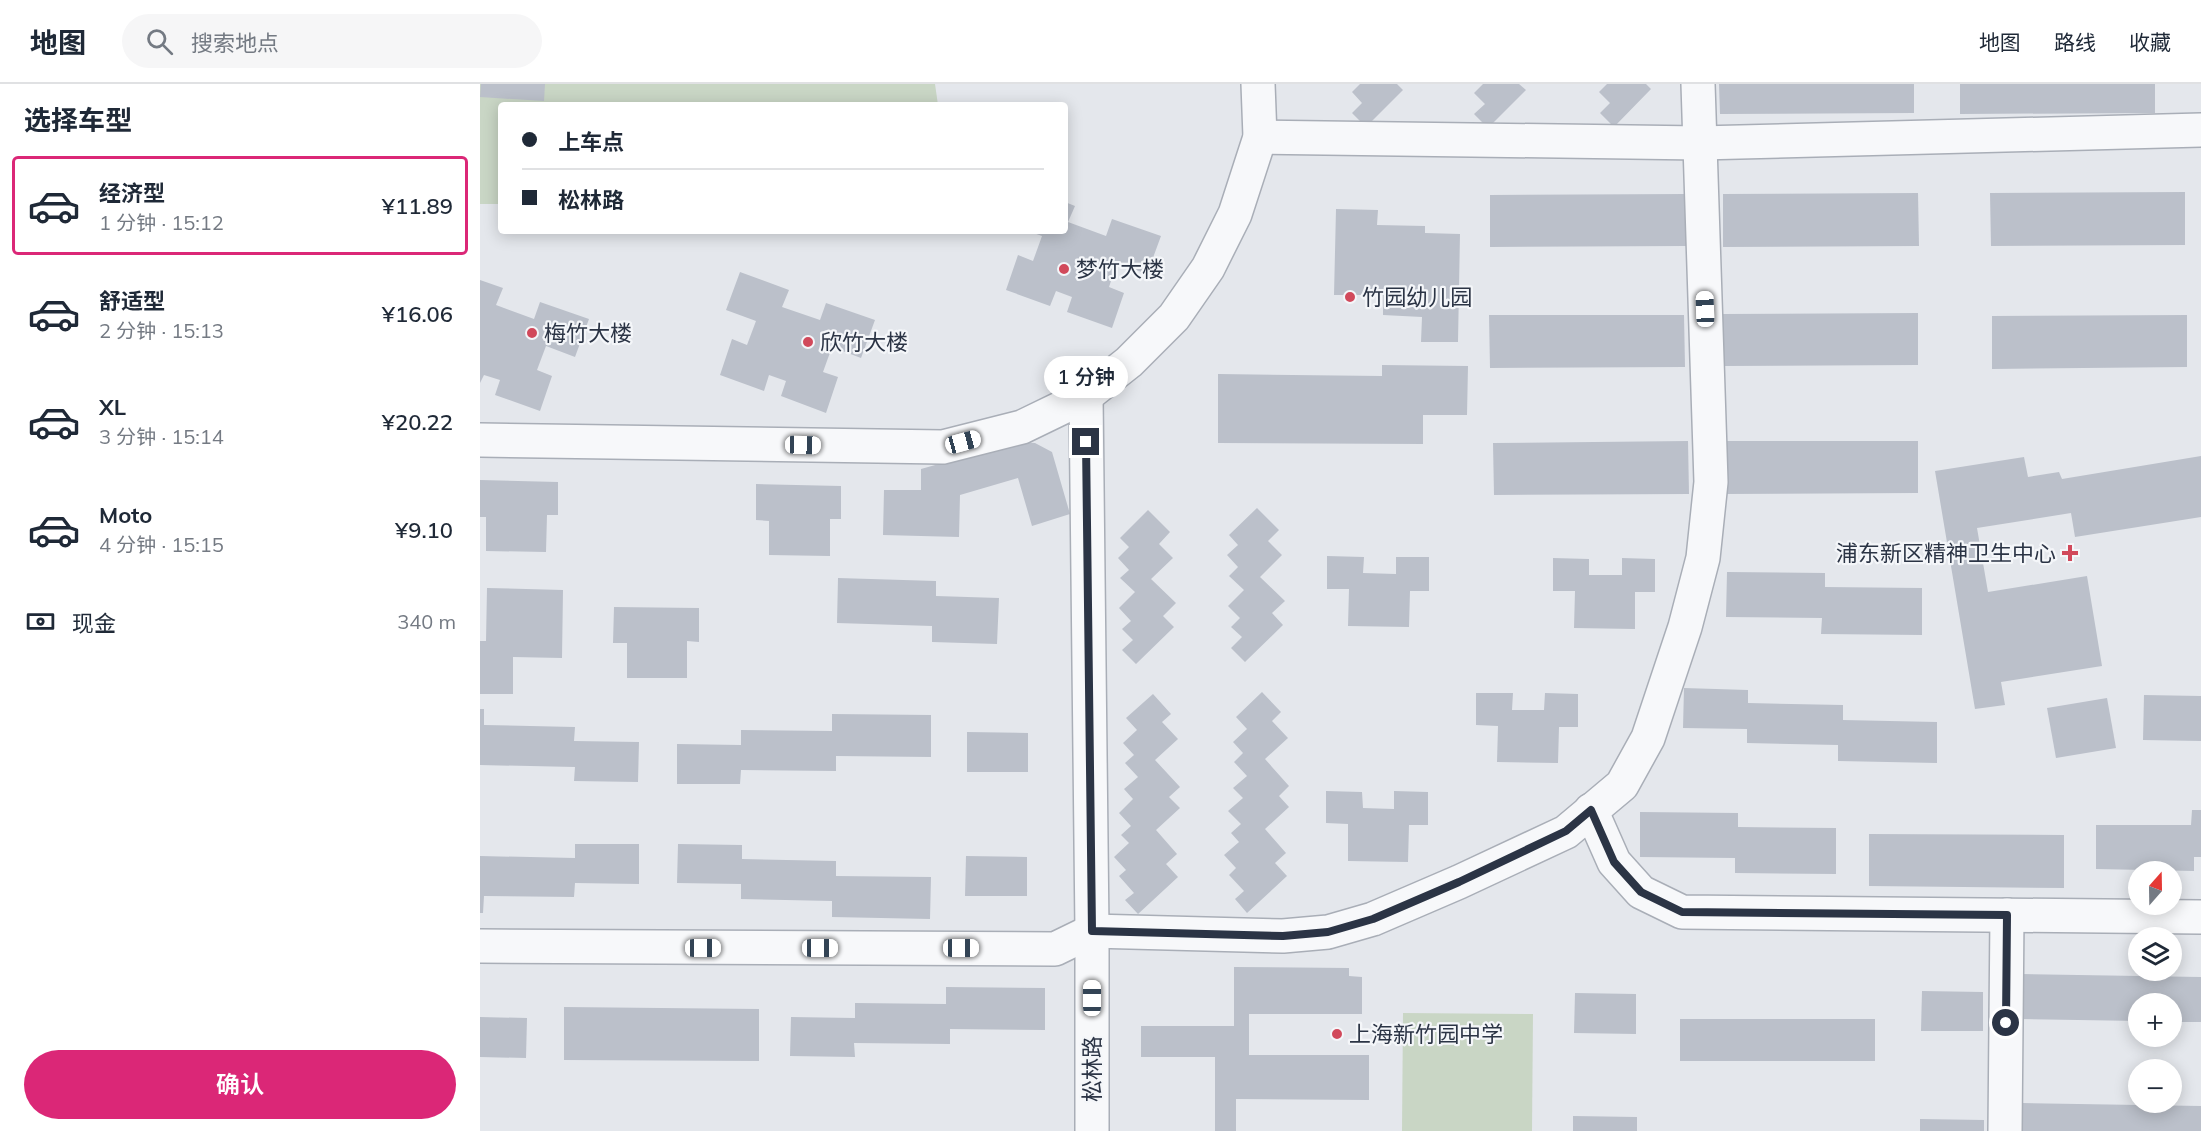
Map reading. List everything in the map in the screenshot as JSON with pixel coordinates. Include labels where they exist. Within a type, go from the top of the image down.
[{"type":"lane","points":[[480,440],[943,447],[1022,427],[1086,396],[1129,362],[1174,317],[1208,268],[1235,214],[1260,137],[1258,84]]},
{"type":"lane","points":[[480,946],[1055,949],[1092,931],[1283,936],[1328,932],[1373,919],[1459,882],[1566,831],[1622,785],[1648,738],[1685,627],[1703,558],[1711,482],[1698,84]]},
{"type":"lane","points":[[1260,137],[1700,142],[2201,130]]},
{"type":"lane","name":"松林路","points":[[1086,396],[1092,1131]]},
{"type":"lane","points":[[1591,810],[1614,862],[1641,892],[1682,912],[2201,917]]},
{"type":"lane","points":[[2005,1131],[2007,915]]},
{"type":"green space","points":[[480,84],[935,84],[938,102],[498,102],[498,204],[480,204]]},
{"type":"green space","points":[[1403,1013],[1533,1014],[1532,1131],[1402,1131]]},
{"type":"building","points":[[481,84],[545,84],[544,101],[480,97]]},
{"type":"building","points":[[1360,84],[1397,84],[1403,90],[1366,127],[1352,113],[1362,103],[1352,92]]},
{"type":"building","points":[[1483,84],[1519,84],[1526,90],[1488,128],[1474,114],[1485,104],[1474,93]]},
{"type":"building","points":[[1607,84],[1646,84],[1651,89],[1614,127],[1600,113],[1610,103],[1599,92]]},
{"type":"building","points":[[1719,84],[1914,84],[1914,113],[1720,114]]},
{"type":"building","points":[[1960,84],[2155,84],[2155,113],[1960,114]]},
{"type":"building","points":[[2185,192],[2185,245],[1991,246],[1990,193]]},
{"type":"building","points":[[1918,193],[1919,246],[1723,247],[1723,194]]},
{"type":"building","points":[[1685,194],[1686,246],[1490,247],[1490,195]]},
{"type":"building","name":"梦竹大楼","points":[[1068,203],[1075,206],[1068,222]]},
{"type":"building","points":[[1336,209],[1378,210],[1377,225],[1425,226],[1425,233],[1460,234],[1458,342],[1421,342],[1422,317],[1383,315],[1383,295],[1334,295]]},
{"type":"building","name":"梦竹大楼","points":[[1112,219],[1161,236],[1147,274],[1117,263],[1109,287],[1124,293],[1112,328],[1067,312],[1072,297],[1056,291],[1050,306],[1006,290],[1018,255],[1033,261],[1042,236],[1036,234],[1068,234],[1068,222],[1106,236]]},
{"type":"building","name":"欣竹大楼","points":[[740,272],[789,290],[782,307],[820,320],[826,303],[875,320],[861,358],[832,347],[823,372],[838,377],[826,413],[781,396],[786,381],[769,375],[764,391],[720,375],[732,339],[747,345],[756,321],[726,310]]},
{"type":"building","name":"梅竹大楼","points":[[480,280],[503,288],[496,305],[534,319],[540,302],[589,319],[575,357],[546,346],[537,370],[552,376],[540,411],[495,395],[500,380],[484,375],[480,383]]},
{"type":"building","points":[[1918,313],[1918,365],[1723,366],[1723,314]]},
{"type":"building","points":[[1489,315],[1684,315],[1685,367],[1490,368]]},
{"type":"building","points":[[2187,315],[2187,367],[1992,369],[1992,316]]},
{"type":"building","points":[[1382,365],[1468,366],[1467,415],[1423,415],[1423,444],[1218,443],[1218,374],[1382,376]]},
{"type":"building","points":[[1688,441],[1689,494],[1494,495],[1493,443]]},
{"type":"building","points":[[1723,441],[1918,441],[1918,493],[1723,494]]},
{"type":"building","points":[[1017,442],[1035,443],[1052,452],[1070,514],[1032,526],[1018,478],[960,495],[959,537],[883,535],[884,490],[921,490],[921,469]]},
{"type":"building","points":[[2201,456],[2201,517],[2075,537],[2071,513],[1977,528],[1988,592],[2087,576],[2102,666],[2001,682],[2005,705],[1975,709],[1935,471],[2024,457],[2028,477],[2059,472],[2062,479]]},
{"type":"building","points":[[480,480],[558,482],[558,515],[547,515],[546,552],[486,551],[486,517],[480,517]]},
{"type":"building","points":[[756,484],[841,486],[841,519],[830,519],[830,556],[769,555],[769,521],[756,520]]},
{"type":"building","points":[[1257,508],[1279,530],[1268,541],[1282,555],[1260,577],[1285,601],[1272,613],[1283,625],[1245,662],[1231,648],[1242,637],[1231,627],[1240,618],[1228,606],[1244,590],[1229,576],[1238,567],[1227,555],[1238,545],[1229,535]]},
{"type":"building","points":[[1148,510],[1170,532],[1159,544],[1173,558],[1151,579],[1176,603],[1163,616],[1174,627],[1136,664],[1122,650],[1133,640],[1122,629],[1131,621],[1119,608],[1135,592],[1120,578],[1129,570],[1118,558],[1129,547],[1120,538]]},
{"type":"building","points":[[1327,556],[1364,557],[1363,573],[1396,574],[1396,557],[1429,557],[1429,591],[1410,591],[1409,627],[1348,626],[1349,589],[1327,589]]},
{"type":"building","points":[[1553,558],[1589,559],[1589,575],[1622,575],[1622,558],[1655,559],[1655,592],[1635,592],[1635,629],[1574,628],[1575,591],[1553,591]]},
{"type":"building","points":[[1727,572],[1825,573],[1825,587],[1922,588],[1922,635],[1821,634],[1822,618],[1726,617]]},
{"type":"building","points":[[838,578],[936,581],[936,596],[999,598],[997,644],[932,642],[932,626],[837,623]]},
{"type":"building","points":[[487,588],[563,590],[562,658],[513,657],[513,694],[480,694],[480,641],[486,641]]},
{"type":"building","points":[[614,607],[699,608],[699,642],[687,641],[687,678],[627,678],[627,643],[613,643]]},
{"type":"building","points":[[1684,688],[1748,690],[1748,703],[1843,705],[1843,720],[1937,722],[1937,763],[1838,761],[1838,745],[1747,743],[1747,729],[1683,728]]},
{"type":"building","points":[[1262,692],[1281,712],[1272,721],[1288,738],[1265,759],[1289,786],[1279,796],[1289,807],[1265,829],[1286,853],[1275,863],[1287,876],[1247,913],[1235,899],[1244,891],[1229,875],[1236,868],[1224,855],[1239,842],[1231,833],[1241,824],[1228,811],[1243,798],[1233,788],[1247,776],[1234,762],[1243,753],[1233,742],[1247,729],[1236,717]]},
{"type":"building","points":[[1476,693],[1513,693],[1512,710],[1544,710],[1545,693],[1578,694],[1578,727],[1559,727],[1558,763],[1497,762],[1498,726],[1476,725]]},
{"type":"building","points":[[1153,694],[1171,714],[1162,722],[1178,739],[1155,760],[1180,787],[1169,797],[1180,808],[1156,830],[1177,854],[1166,864],[1178,877],[1138,914],[1125,900],[1134,893],[1119,876],[1126,870],[1114,857],[1129,843],[1121,835],[1131,826],[1119,813],[1133,799],[1124,789],[1138,777],[1125,763],[1134,755],[1123,743],[1137,730],[1126,718]]},
{"type":"building","points":[[2144,695],[2201,696],[2201,741],[2143,740]]},
{"type":"building","points":[[2107,698],[2116,748],[2056,758],[2047,708]]},
{"type":"building","points":[[480,709],[484,709],[484,725],[575,727],[574,741],[639,742],[638,782],[574,781],[575,767],[480,765]]},
{"type":"building","points":[[832,714],[931,715],[931,757],[836,756],[836,771],[741,770],[740,784],[677,784],[677,744],[741,745],[741,730],[832,731]]},
{"type":"building","points":[[967,732],[1028,733],[1028,772],[967,772]]},
{"type":"building","points":[[1326,791],[1362,792],[1363,808],[1394,809],[1394,791],[1428,792],[1428,825],[1409,825],[1408,862],[1348,861],[1348,824],[1326,823]]},
{"type":"building","points":[[2192,810],[2201,810],[2201,857],[2194,857],[2194,871],[2182,871],[2182,861],[2128,861],[2128,870],[2096,869],[2096,825],[2191,825]]},
{"type":"building","points":[[1640,812],[1738,813],[1738,827],[1836,828],[1836,874],[1735,873],[1735,858],[1640,857]]},
{"type":"building","points":[[1869,834],[2064,835],[2064,888],[1869,886]]},
{"type":"building","points":[[575,844],[639,844],[639,884],[575,883],[574,897],[484,896],[483,913],[480,913],[480,856],[575,858]]},
{"type":"building","points":[[678,844],[742,845],[742,859],[836,861],[836,876],[931,877],[930,919],[832,917],[832,901],[741,899],[741,884],[677,883]]},
{"type":"building","points":[[966,856],[1027,857],[1027,896],[965,896]]},
{"type":"building","points":[[1234,967],[1349,968],[1349,976],[1362,977],[1362,1014],[1249,1014],[1249,1055],[1369,1055],[1369,1100],[1236,1099],[1236,1131],[1215,1131],[1215,1057],[1141,1057],[1141,1026],[1234,1026]]},
{"type":"building","points":[[2022,974],[2128,976],[2128,981],[2182,981],[2182,977],[2201,977],[2201,1022],[2182,1022],[2182,993],[2128,993],[2128,1021],[2021,1019]]},
{"type":"building","points":[[946,987],[1045,988],[1045,1030],[950,1029],[950,1044],[854,1043],[855,1057],[790,1056],[791,1017],[855,1018],[855,1003],[946,1004]]},
{"type":"building","points":[[1922,991],[1983,992],[1983,1031],[1921,1031]]},
{"type":"building","points":[[1575,993],[1636,994],[1636,1034],[1574,1033]]},
{"type":"building","points":[[564,1007],[759,1009],[759,1061],[564,1060]]},
{"type":"building","points":[[480,1017],[527,1018],[526,1058],[480,1057]]},
{"type":"building","points":[[1680,1019],[1875,1019],[1875,1061],[1680,1061]]},
{"type":"building","points":[[2022,1103],[2128,1105],[2128,1113],[2182,1113],[2182,1106],[2201,1106],[2201,1131],[2022,1131]]},
{"type":"building","points":[[1573,1116],[1637,1117],[1637,1131],[1573,1131]]},
{"type":"building","points":[[1920,1119],[1984,1120],[1984,1131],[1920,1131]]},
{"type":"place","name":"梦竹大楼","points":[[1064,269]]},
{"type":"place","name":"竹园幼儿园","points":[[1350,297]]},
{"type":"place","name":"梅竹大楼","points":[[532,333]]},
{"type":"place","name":"欣竹大楼","points":[[808,342]]},
{"type":"place","name":"浦东新区精神卫生中心","points":[[2070,553]]},
{"type":"place","name":"上海新竹园中学","points":[[1337,1034]]},
{"type":"route","points":[[1086,442],[1092,931],[1283,936],[1328,932],[1373,919],[1459,882],[1566,831],[1591,810],[1614,862],[1641,892],[1682,912],[2007,915],[2006,1023]]}]
